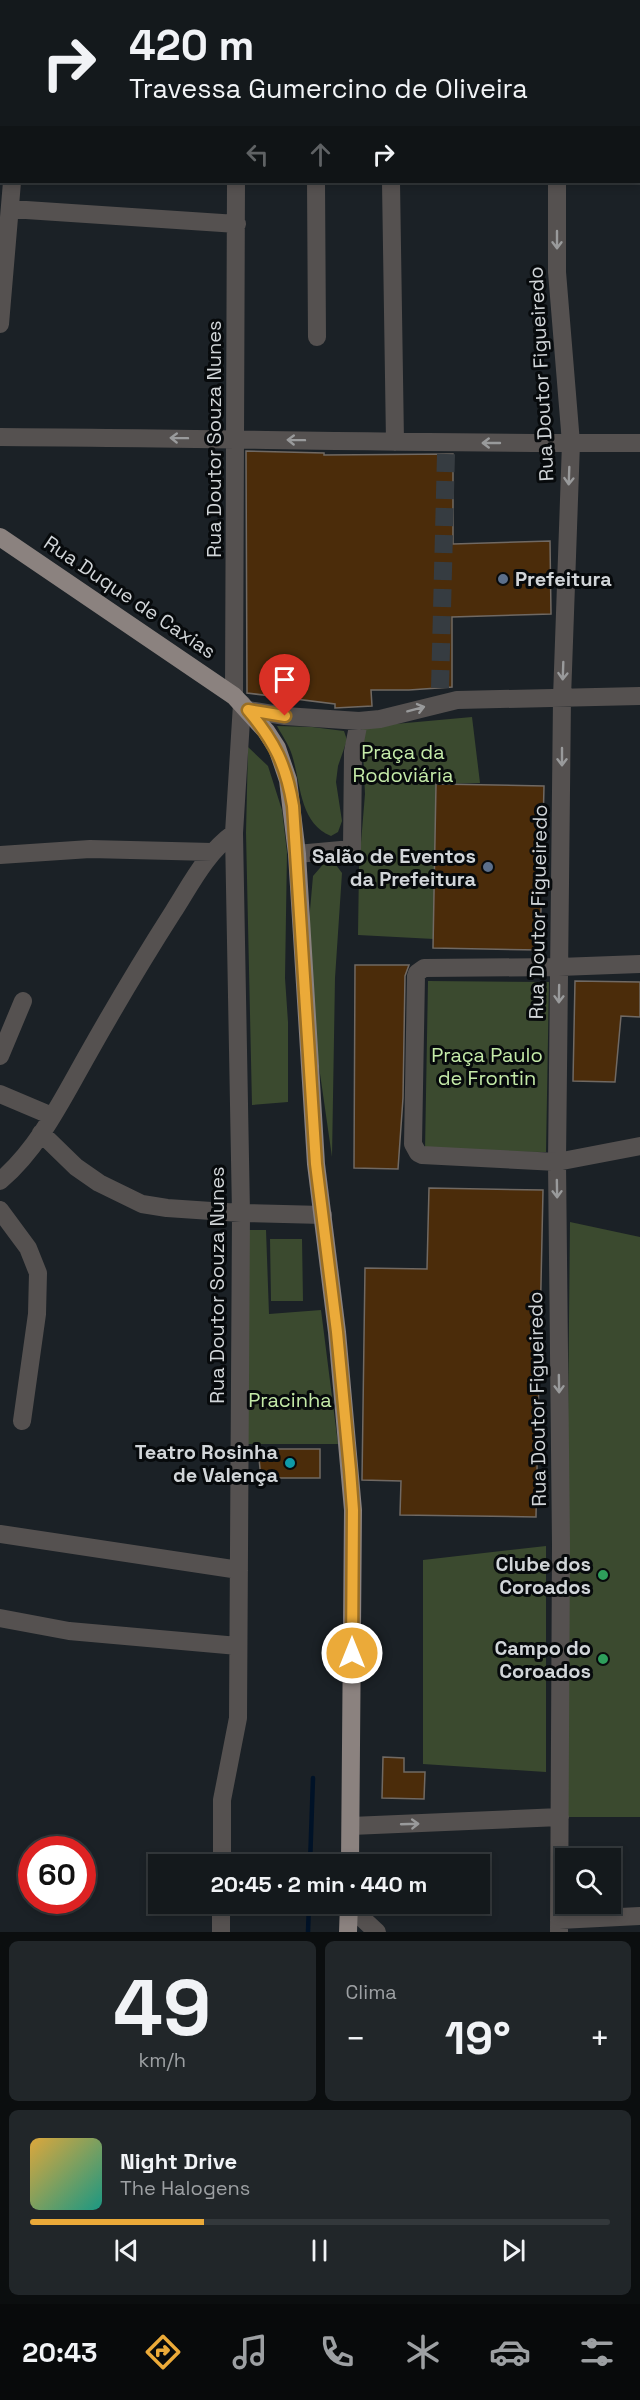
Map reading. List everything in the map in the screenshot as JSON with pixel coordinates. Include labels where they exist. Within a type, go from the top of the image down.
[{"type":"main road","name":"Rua Duque de Caxias","points":[[0,537],[242,703],[277,748],[288,780],[297,854],[316,1164],[338,1343],[353,1510],[350,1854]]},
{"type":"main road","points":[[348,1932],[349,1914]]},
{"type":"street","points":[[0,324],[12,183]]},
{"type":"street","name":"Rua Doutor Souza Nunes","points":[[222,1854],[222,1800],[238,1718],[241,1213],[234,833],[242,703],[237,439],[236,183]]},
{"type":"street","points":[[316,183],[317,337]]},
{"type":"street","points":[[391,183],[395,442]]},
{"type":"street","name":"Rua Doutor Figueiredo","points":[[558,183],[557,272],[571,443],[562,698],[557,1162],[561,1533],[559,1926]]},
{"type":"street","points":[[11,208],[237,224]]},
{"type":"street","points":[[0,437],[395,442],[446,449],[571,443],[640,443]]},
{"type":"street","points":[[242,703],[285,716],[358,721],[380,719],[440,695],[477,698],[640,696]]},
{"type":"street","points":[[297,854],[352,849],[353,752],[358,721]]},
{"type":"street","points":[[0,1181],[19,1163],[52,1116],[134,974],[212,852],[234,833]]},
{"type":"street","points":[[0,855],[90,849],[212,852]]},
{"type":"street","points":[[640,964],[424,968],[417,973],[413,1144],[422,1155],[557,1162],[640,1146]]},
{"type":"street","points":[[0,1056],[22,1001]]},
{"type":"street","points":[[0,1094],[52,1116]]},
{"type":"street","points":[[41,1133],[76,1167],[99,1183],[142,1203],[167,1208],[241,1213],[323,1215]]},
{"type":"street","points":[[0,1210],[28,1248],[38,1273],[37,1314],[22,1421]]},
{"type":"street","points":[[0,1534],[239,1570]]},
{"type":"street","points":[[0,1618],[69,1630],[238,1646]]},
{"type":"street","points":[[351,1826],[560,1817]]},
{"type":"street","points":[[221,1932],[222,1914]]},
{"type":"street","points":[[358,1914],[377,1932]]},
{"type":"street","points":[[559,1926],[640,1916]]},
{"type":"green space","name":"Praça da Rodoviária","points":[[472,717],[480,783],[436,784],[434,939],[358,935],[359,867],[365,794],[362,727]]},
{"type":"green space","points":[[277,726],[344,731],[347,740],[338,766],[336,782],[342,821],[338,832],[331,836],[313,822],[307,812],[291,751]]},
{"type":"green space","points":[[248,747],[268,766],[282,810],[287,852],[285,978],[288,1022],[288,1102],[252,1105],[246,833]]},
{"type":"green space","points":[[326,861],[336,865],[342,873],[335,978],[332,1157],[312,1018],[308,933],[313,876]]},
{"type":"green space","name":"Praça Paulo de Frontin","points":[[428,981],[549,982],[546,1152],[425,1151]]},
{"type":"green space","name":"Clube dos Coroados","points":[[570,1222],[640,1237],[640,1817],[564,1817]]},
{"type":"green space","name":"Pracinha","points":[[249,1230],[266,1230],[269,1314],[321,1310],[338,1444],[246,1444]]},
{"type":"green space","points":[[270,1239],[302,1239],[303,1301],[271,1301]]},
{"type":"green space","points":[[546,1546],[546,1772],[423,1764],[423,1560]]},
{"type":"building","points":[[246,451],[324,453],[324,455],[453,454],[453,544],[550,541],[551,614],[452,617],[452,687],[371,690],[372,706],[335,708],[335,704],[247,693]]},
{"type":"building","name":"Salão de Eventos da Prefeitura","points":[[436,784],[544,786],[540,950],[433,948]]},
{"type":"building","points":[[355,965],[409,965],[405,976],[403,1098],[398,1169],[354,1168]]},
{"type":"building","points":[[575,981],[640,982],[640,1017],[621,1016],[615,1082],[573,1081]]},
{"type":"building","points":[[429,1188],[543,1190],[536,1517],[400,1515],[401,1481],[362,1480],[365,1268],[427,1269]]},
{"type":"building","name":"Teatro Rosinha de Valença","points":[[258,1449],[320,1449],[320,1478],[261,1478]]},
{"type":"building","points":[[383,1757],[404,1758],[404,1772],[425,1772],[424,1799],[382,1798]]},
{"type":"waterway","points":[[310,1854],[313,1778]]},
{"type":"waterway","points":[[308,1932],[309,1914]]},
{"type":"tunnel","points":[[440,688],[446,454]]},
{"type":"place","name":"Prefeitura","points":[[503,579]]},
{"type":"place","name":"Salão de Eventos da Prefeitura","points":[[488,867]]},
{"type":"place","name":"Teatro Rosinha de Valença","points":[[290,1463]]},
{"type":"place","name":"Clube dos Coroados","points":[[603,1575]]},
{"type":"place","name":"Campo do Coroados","points":[[603,1659]]},
{"type":"route","points":[[285,716],[248,710],[277,748],[288,780],[293,806],[316,1164],[337,1332],[353,1510],[352,1653]]}]
